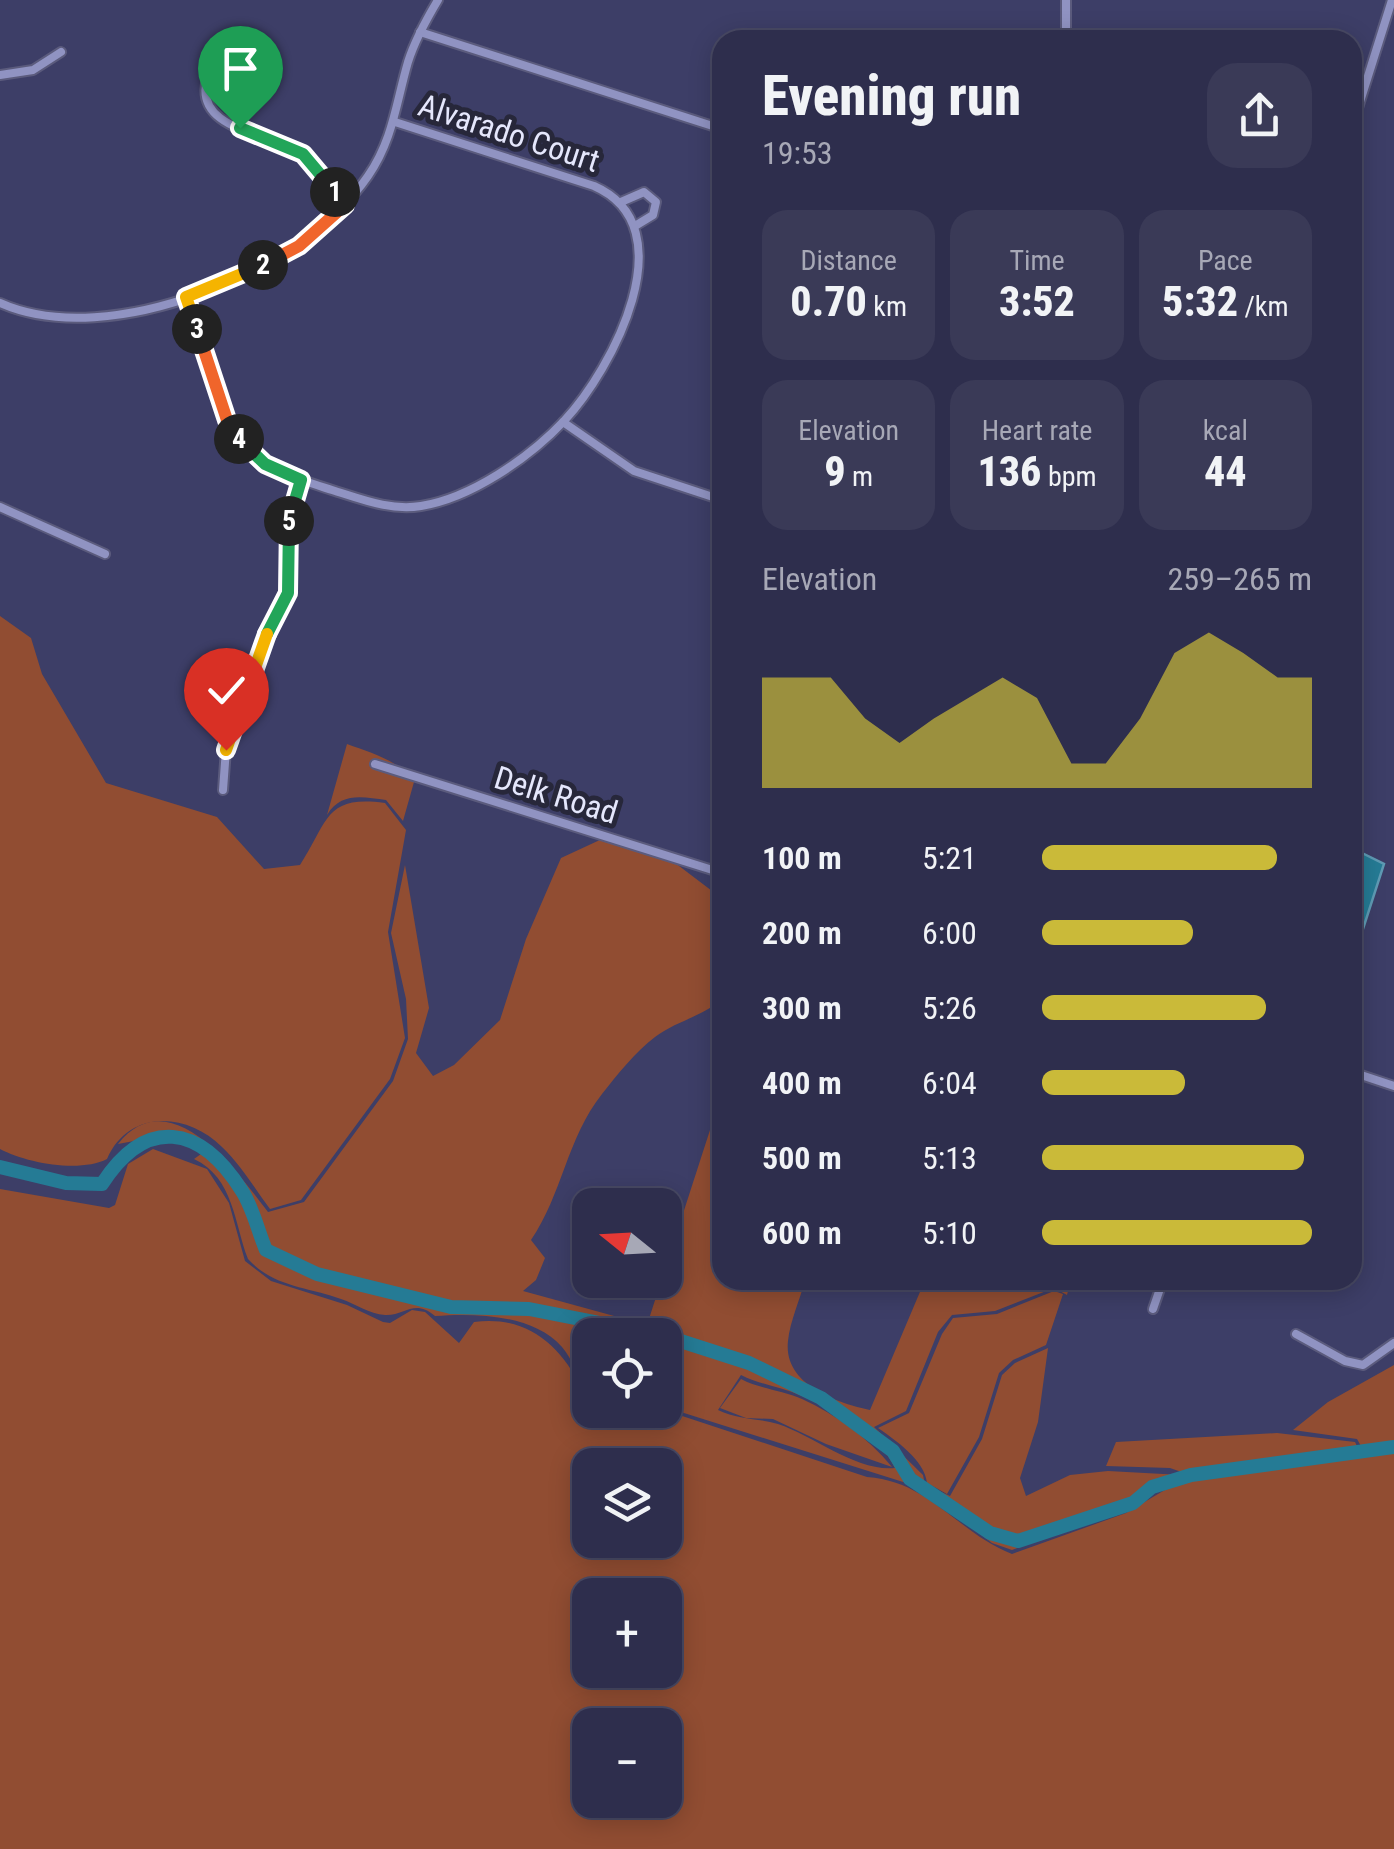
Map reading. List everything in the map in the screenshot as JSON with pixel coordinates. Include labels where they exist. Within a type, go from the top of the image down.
[{"type":"street","points":[[0,304],[34,315],[100,319],[186,297],[299,246],[345,205],[368,177],[396,122],[420,32],[438,0]]},
{"type":"street","points":[[1066,0],[1066,30]]},
{"type":"street","points":[[1362,95],[1392,0]]},
{"type":"street","points":[[420,32],[712,126]]},
{"type":"street","points":[[0,74],[33,70],[61,52]]},
{"type":"street","points":[[240,128],[230,81],[219,73],[207,79],[203,92],[209,108],[240,128],[303,154],[345,205]]},
{"type":"street","name":"Alvarado Court","points":[[186,297],[236,436],[265,464],[301,480],[378,504],[422,506],[503,470],[563,422],[598,377],[617,338],[639,272],[635,226],[620,202],[594,186],[396,122]]},
{"type":"street","points":[[620,202],[644,192],[653,196],[653,215],[635,226]]},
{"type":"street","points":[[563,422],[597,450],[634,471],[712,497]]},
{"type":"street","points":[[223,790],[226,750],[264,641],[288,593],[291,576],[286,537],[301,480]]},
{"type":"street","points":[[0,506],[105,554]]},
{"type":"street","name":"Delk Road","points":[[375,764],[712,870]]},
{"type":"street","points":[[1362,1075],[1394,1086]]},
{"type":"street","points":[[1153,1309],[1160,1290]]},
{"type":"street","points":[[1296,1334],[1345,1361],[1363,1365],[1394,1343]]},
{"type":"shaded area","points":[[0,616],[31,638],[42,674],[106,783],[217,817],[264,869],[300,865],[331,814],[350,803],[385,803],[406,830],[388,932],[405,1038],[390,1079],[301,1200],[270,1209],[222,1147],[208,1135],[175,1122],[143,1124],[129,1131],[107,1159],[96,1163],[68,1166],[38,1162],[0,1149]]},
{"type":"shaded area","points":[[347,744],[393,763],[414,782],[403,821],[386,800],[369,798],[345,799],[327,815]]},
{"type":"shaded area","points":[[602,839],[658,850],[712,891],[712,1006],[648,1043],[602,1094],[580,1129],[542,1223],[531,1240],[545,1258],[536,1280],[523,1291],[621,1318],[572,1318],[572,1362],[550,1336],[520,1322],[485,1316],[435,1316],[421,1308],[379,1314],[280,1281],[248,1259],[225,1189],[207,1167],[194,1159],[201,1154],[198,1142],[171,1134],[118,1144],[138,1126],[159,1121],[180,1126],[221,1156],[268,1212],[304,1202],[393,1081],[408,1039],[406,999],[391,933],[405,865],[429,1008],[416,1053],[433,1076],[454,1065],[500,1020],[526,939],[561,858]]},
{"type":"shaded area","points":[[710,1130],[712,1290],[802,1290],[789,1333],[789,1356],[803,1380],[828,1397],[870,1410],[921,1290],[1049,1290],[995,1311],[952,1315],[938,1332],[906,1411],[874,1427],[923,1475],[925,1485],[950,1496],[982,1439],[1002,1375],[1015,1363],[1048,1348],[1038,1422],[1020,1478],[1026,1496],[1070,1475],[1108,1471],[1182,1475],[1124,1510],[1012,1550],[992,1543],[919,1487],[682,1412],[682,1318],[649,1318],[656,1298],[682,1298],[682,1217]],"holes":[[[741,1375],[815,1402],[868,1434],[895,1468],[851,1459],[778,1424],[718,1410]]]},
{"type":"shaded area","points":[[153,1149],[207,1169],[229,1203],[245,1261],[271,1281],[347,1305],[383,1322],[390,1323],[412,1310],[425,1312],[459,1343],[474,1322],[510,1323],[539,1336],[572,1372],[572,1428],[682,1428],[682,1416],[908,1488],[1012,1554],[1126,1513],[1190,1475],[1170,1468],[1106,1466],[1116,1442],[1277,1433],[1355,1442],[1360,1452],[1394,1447],[1394,1849],[0,1849],[0,1189],[109,1208],[115,1205],[128,1164]]},
{"type":"shaded area","points":[[1054,1291],[1063,1294],[1046,1345],[1013,1360],[999,1373],[979,1437],[947,1494],[927,1483],[915,1459],[878,1428],[909,1413],[942,1334],[953,1318],[997,1314]]},
{"type":"shaded area","points":[[1394,1365],[1394,1443],[1362,1448],[1357,1439],[1293,1430],[1328,1402]]},
{"type":"shaded area","points":[[741,1379],[794,1396],[827,1412],[862,1437],[892,1467],[826,1444],[773,1419],[746,1418],[720,1408]]},
{"type":"water","points":[[1362,853],[1384,864],[1362,929]]},
{"type":"waterway","points":[[0,1167],[66,1183],[102,1184],[137,1147],[155,1139],[191,1141],[209,1152],[242,1191],[266,1250],[317,1274],[451,1307],[529,1309],[575,1318]]},
{"type":"waterway","points":[[682,1341],[749,1363],[821,1398],[893,1451],[910,1479],[990,1533],[1018,1541],[1133,1503],[1152,1487],[1191,1475],[1394,1447]]},
{"type":"route","points":[[226,750],[256,661],[288,593],[291,576],[286,537],[301,480],[265,464],[236,436],[227,420],[186,297],[299,246],[345,205],[303,154],[240,128]]}]
